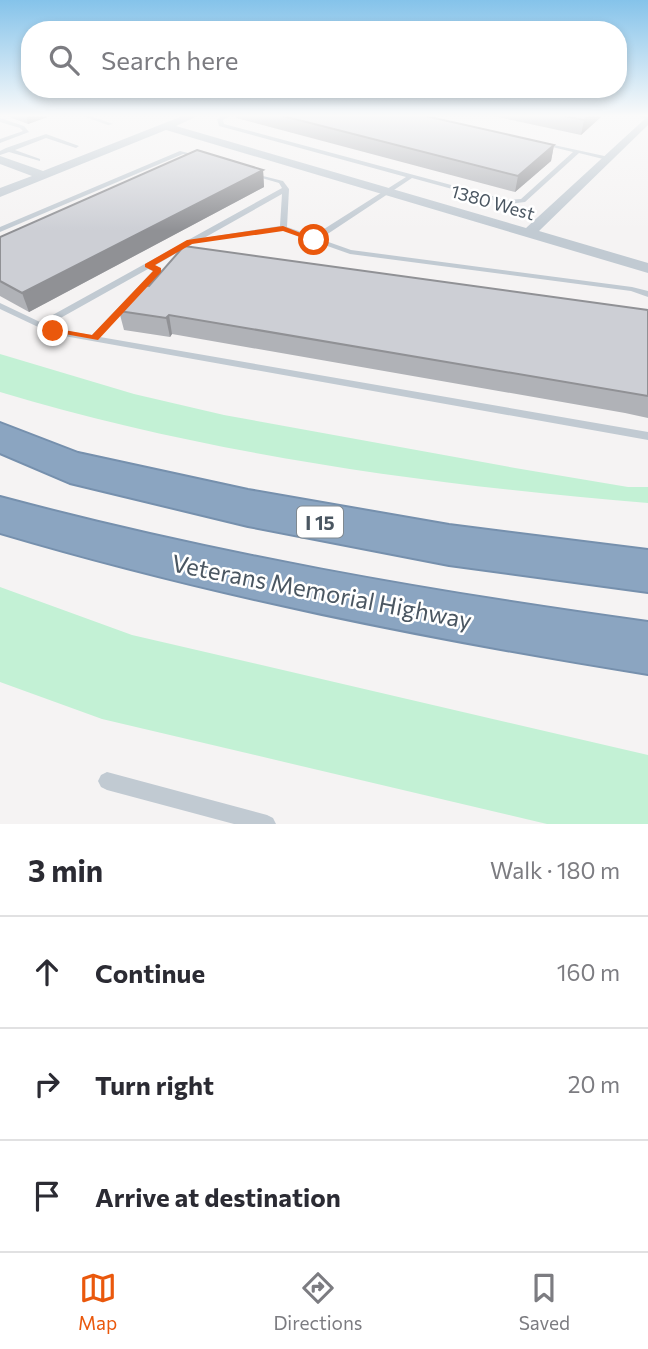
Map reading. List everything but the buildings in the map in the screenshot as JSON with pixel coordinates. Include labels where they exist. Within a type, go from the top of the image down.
[{"type":"highway","name":"I 15","points":[[0,437],[70,467],[248,508],[449,545],[648,571]]},
{"type":"highway","name":"Veterans Memorial Highway","points":[[0,515],[246,579],[472,622],[648,648]]},
{"type":"street","points":[[0,193],[100,153]]},
{"type":"street","name":"1380 West","points":[[256,153],[648,268]]},
{"type":"street","points":[[528,233],[612,153]]},
{"type":"street","points":[[4,155],[44,176]]},
{"type":"lane","points":[[0,230],[179,153]]},
{"type":"lane","points":[[187,153],[207,159]]},
{"type":"lane","points":[[329,153],[507,202],[523,201],[575,153]]},
{"type":"lane","points":[[588,153],[607,158]]},
{"type":"lane","points":[[4,155],[38,160]]},
{"type":"lane","points":[[244,171],[281,182],[286,189],[283,229]]},
{"type":"lane","points":[[314,240],[411,176]]},
{"type":"lane","points":[[41,325],[286,189]]},
{"type":"lane","points":[[190,242],[283,229],[350,252],[632,289],[648,294]]},
{"type":"lane","points":[[94,338],[158,270],[148,266]]},
{"type":"lane","points":[[0,306],[53,331],[648,436]]},
{"type":"lane","points":[[107,780],[267,824]]},
{"type":"green space","points":[[0,354],[134,394],[224,415],[515,468],[628,487],[648,487],[648,503],[403,477],[240,450],[159,433],[0,392]]},
{"type":"green space","points":[[0,587],[132,635],[648,755],[648,824],[547,824],[102,719],[0,682]]},
{"type":"route","points":[[53,331],[94,338],[158,270],[148,266],[190,242],[283,229],[314,240]]}]
